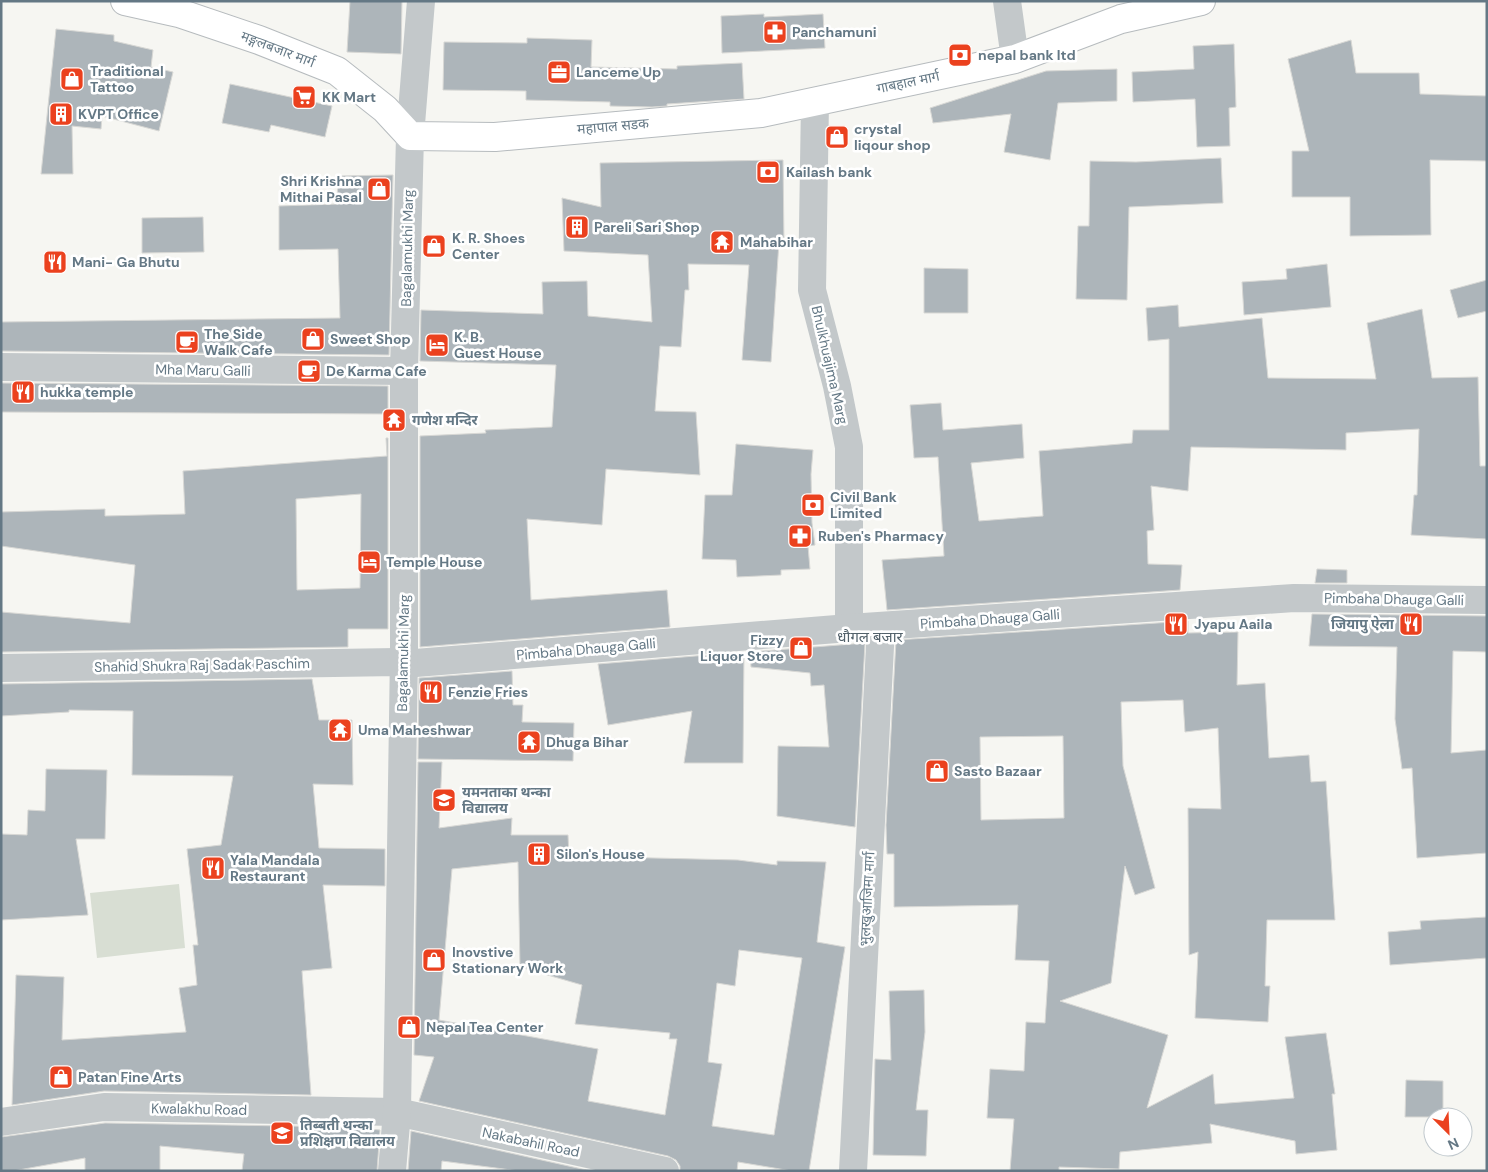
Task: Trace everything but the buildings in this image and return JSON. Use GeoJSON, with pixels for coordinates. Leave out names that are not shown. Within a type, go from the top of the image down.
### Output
{"type":"FeatureCollection","features":[{"type":"Feature","properties":{"kind":"main road","name":"मङ्गलबजार मार्ग"},"geometry":{"type":"LineString","coordinates":[[125,1],[179,13],[258,40],[337,71],[385,109],[410,136]]}},
{"type":"Feature","properties":{"kind":"main road","name":"गाबहाल मार्ग"},"geometry":{"type":"LineString","coordinates":[[815,102],[1015,59],[1121,19],[1201,1]]}},
{"type":"Feature","properties":{"kind":"main road","name":"महापाल सडक"},"geometry":{"type":"LineString","coordinates":[[410,136],[495,137],[761,113],[815,102]]}},
{"type":"Feature","properties":{"kind":"street","name":"Bagalamukhi Marg"},"geometry":{"type":"LineString","coordinates":[[392,1171],[397,1112],[404,664],[404,371],[410,136],[421,1]]}},
{"type":"Feature","properties":{"kind":"street"},"geometry":{"type":"LineString","coordinates":[[1008,1],[1015,59]]}},
{"type":"Feature","properties":{"kind":"street","name":"Bhulkhuajima Marg"},"geometry":{"type":"LineString","coordinates":[[815,102],[812,290],[849,447],[849,628]]}},
{"type":"Feature","properties":{"kind":"street","name":"Mha Maru Galli"},"geometry":{"type":"LineString","coordinates":[[1,367],[404,371]]}},
{"type":"Feature","properties":{"kind":"street","name":"Pimbaha Dhauga Galli"},"geometry":{"type":"LineString","coordinates":[[404,664],[849,628],[1294,598],[1487,600]]}},
{"type":"Feature","properties":{"kind":"street","name":"भुलखुआजिमा मार्ग"},"geometry":{"type":"LineString","coordinates":[[853,1171],[881,627]]}},
{"type":"Feature","properties":{"kind":"street","name":"Shahid Shukra Raj Sadak Paschim"},"geometry":{"type":"LineString","coordinates":[[1,668],[396,662],[404,664]]}},
{"type":"Feature","properties":{"kind":"street","name":"Kwalakhu Road"},"geometry":{"type":"LineString","coordinates":[[1,1122],[104,1107],[397,1112]]}},
{"type":"Feature","properties":{"kind":"street","name":"Nakabahil Road"},"geometry":{"type":"LineString","coordinates":[[397,1112],[665,1171]]}},
{"type":"Feature","properties":{"kind":"shaded area"},"geometry":{"type":"Polygon","coordinates":[[[179,884],[185,948],[97,958],[90,893],[179,884]]]}},
{"type":"Feature","properties":{"kind":"place","name":"Panchamuni"},"geometry":{"type":"Point","coordinates":[775,32]}},
{"type":"Feature","properties":{"kind":"place","name":"nepal bank ltd"},"geometry":{"type":"Point","coordinates":[960,55]}},
{"type":"Feature","properties":{"kind":"place","name":"Lanceme Up"},"geometry":{"type":"Point","coordinates":[559,72]}},
{"type":"Feature","properties":{"kind":"place","name":"Traditional Tattoo"},"geometry":{"type":"Point","coordinates":[72,79]}},
{"type":"Feature","properties":{"kind":"place","name":"KK Mart"},"geometry":{"type":"Point","coordinates":[304,97]}},
{"type":"Feature","properties":{"kind":"place","name":"KVPT Office"},"geometry":{"type":"Point","coordinates":[61,114]}},
{"type":"Feature","properties":{"kind":"place","name":"crystal liqour shop"},"geometry":{"type":"Point","coordinates":[837,137]}},
{"type":"Feature","properties":{"kind":"place","name":"Kailash bank"},"geometry":{"type":"Point","coordinates":[768,172]}},
{"type":"Feature","properties":{"kind":"place","name":"Shri Krishna Mithai Pasal"},"geometry":{"type":"Point","coordinates":[379,189]}},
{"type":"Feature","properties":{"kind":"place","name":"Pareli Sari Shop"},"geometry":{"type":"Point","coordinates":[577,227]}},
{"type":"Feature","properties":{"kind":"place","name":"Mahabihar"},"geometry":{"type":"Point","coordinates":[722,242]}},
{"type":"Feature","properties":{"kind":"place","name":"K. R. Shoes Center"},"geometry":{"type":"Point","coordinates":[434,246]}},
{"type":"Feature","properties":{"kind":"place","name":"Mani- Ga Bhutu"},"geometry":{"type":"Point","coordinates":[55,262]}},
{"type":"Feature","properties":{"kind":"place","name":"Sweet Shop"},"geometry":{"type":"Point","coordinates":[313,339]}},
{"type":"Feature","properties":{"kind":"place","name":"The Side Walk Cafe"},"geometry":{"type":"Point","coordinates":[187,342]}},
{"type":"Feature","properties":{"kind":"place","name":"K. B. Guest House"},"geometry":{"type":"Point","coordinates":[437,345]}},
{"type":"Feature","properties":{"kind":"place","name":"De Karma Cafe"},"geometry":{"type":"Point","coordinates":[309,371]}},
{"type":"Feature","properties":{"kind":"place","name":"hukka temple"},"geometry":{"type":"Point","coordinates":[23,392]}},
{"type":"Feature","properties":{"kind":"place","name":"गणेश मन्दिर"},"geometry":{"type":"Point","coordinates":[394,420]}},
{"type":"Feature","properties":{"kind":"place","name":"Civil Bank Limited"},"geometry":{"type":"Point","coordinates":[813,505]}},
{"type":"Feature","properties":{"kind":"place","name":"Ruben's Pharmacy"},"geometry":{"type":"Point","coordinates":[800,536]}},
{"type":"Feature","properties":{"kind":"place","name":"Temple House"},"geometry":{"type":"Point","coordinates":[369,562]}},
{"type":"Feature","properties":{"kind":"place","name":"Jyapu Aaila"},"geometry":{"type":"Point","coordinates":[1176,624]}},
{"type":"Feature","properties":{"kind":"place","name":"जियापु ऐला"},"geometry":{"type":"Point","coordinates":[1411,624]}},
{"type":"Feature","properties":{"kind":"place","name":"Fizzy Liquor Store"},"geometry":{"type":"Point","coordinates":[801,648]}},
{"type":"Feature","properties":{"kind":"place","name":"Fenzie Fries"},"geometry":{"type":"Point","coordinates":[431,692]}},
{"type":"Feature","properties":{"kind":"place","name":"Uma Maheshwar"},"geometry":{"type":"Point","coordinates":[340,730]}},
{"type":"Feature","properties":{"kind":"place","name":"Dhuga Bihar"},"geometry":{"type":"Point","coordinates":[529,742]}},
{"type":"Feature","properties":{"kind":"place","name":"Sasto Bazaar"},"geometry":{"type":"Point","coordinates":[937,771]}},
{"type":"Feature","properties":{"kind":"place","name":"यमनताका थन्का विद्यालय"},"geometry":{"type":"Point","coordinates":[444,800]}},
{"type":"Feature","properties":{"kind":"place","name":"Silon's House"},"geometry":{"type":"Point","coordinates":[539,854]}},
{"type":"Feature","properties":{"kind":"place","name":"Yala Mandala Restaurant"},"geometry":{"type":"Point","coordinates":[213,868]}},
{"type":"Feature","properties":{"kind":"place","name":"Inovstive Stationary Work"},"geometry":{"type":"Point","coordinates":[434,960]}},
{"type":"Feature","properties":{"kind":"place","name":"Nepal Tea Center"},"geometry":{"type":"Point","coordinates":[409,1027]}},
{"type":"Feature","properties":{"kind":"place","name":"Patan Fine Arts"},"geometry":{"type":"Point","coordinates":[61,1077]}},
{"type":"Feature","properties":{"kind":"place","name":"तिब्बती थन्का प्रशिक्षण विद्यालय"},"geometry":{"type":"Point","coordinates":[282,1133]}},
{"type":"Feature","properties":{"kind":"district","name":"धौगल बजार"},"geometry":{"type":"Point","coordinates":[870,637]}}]}
